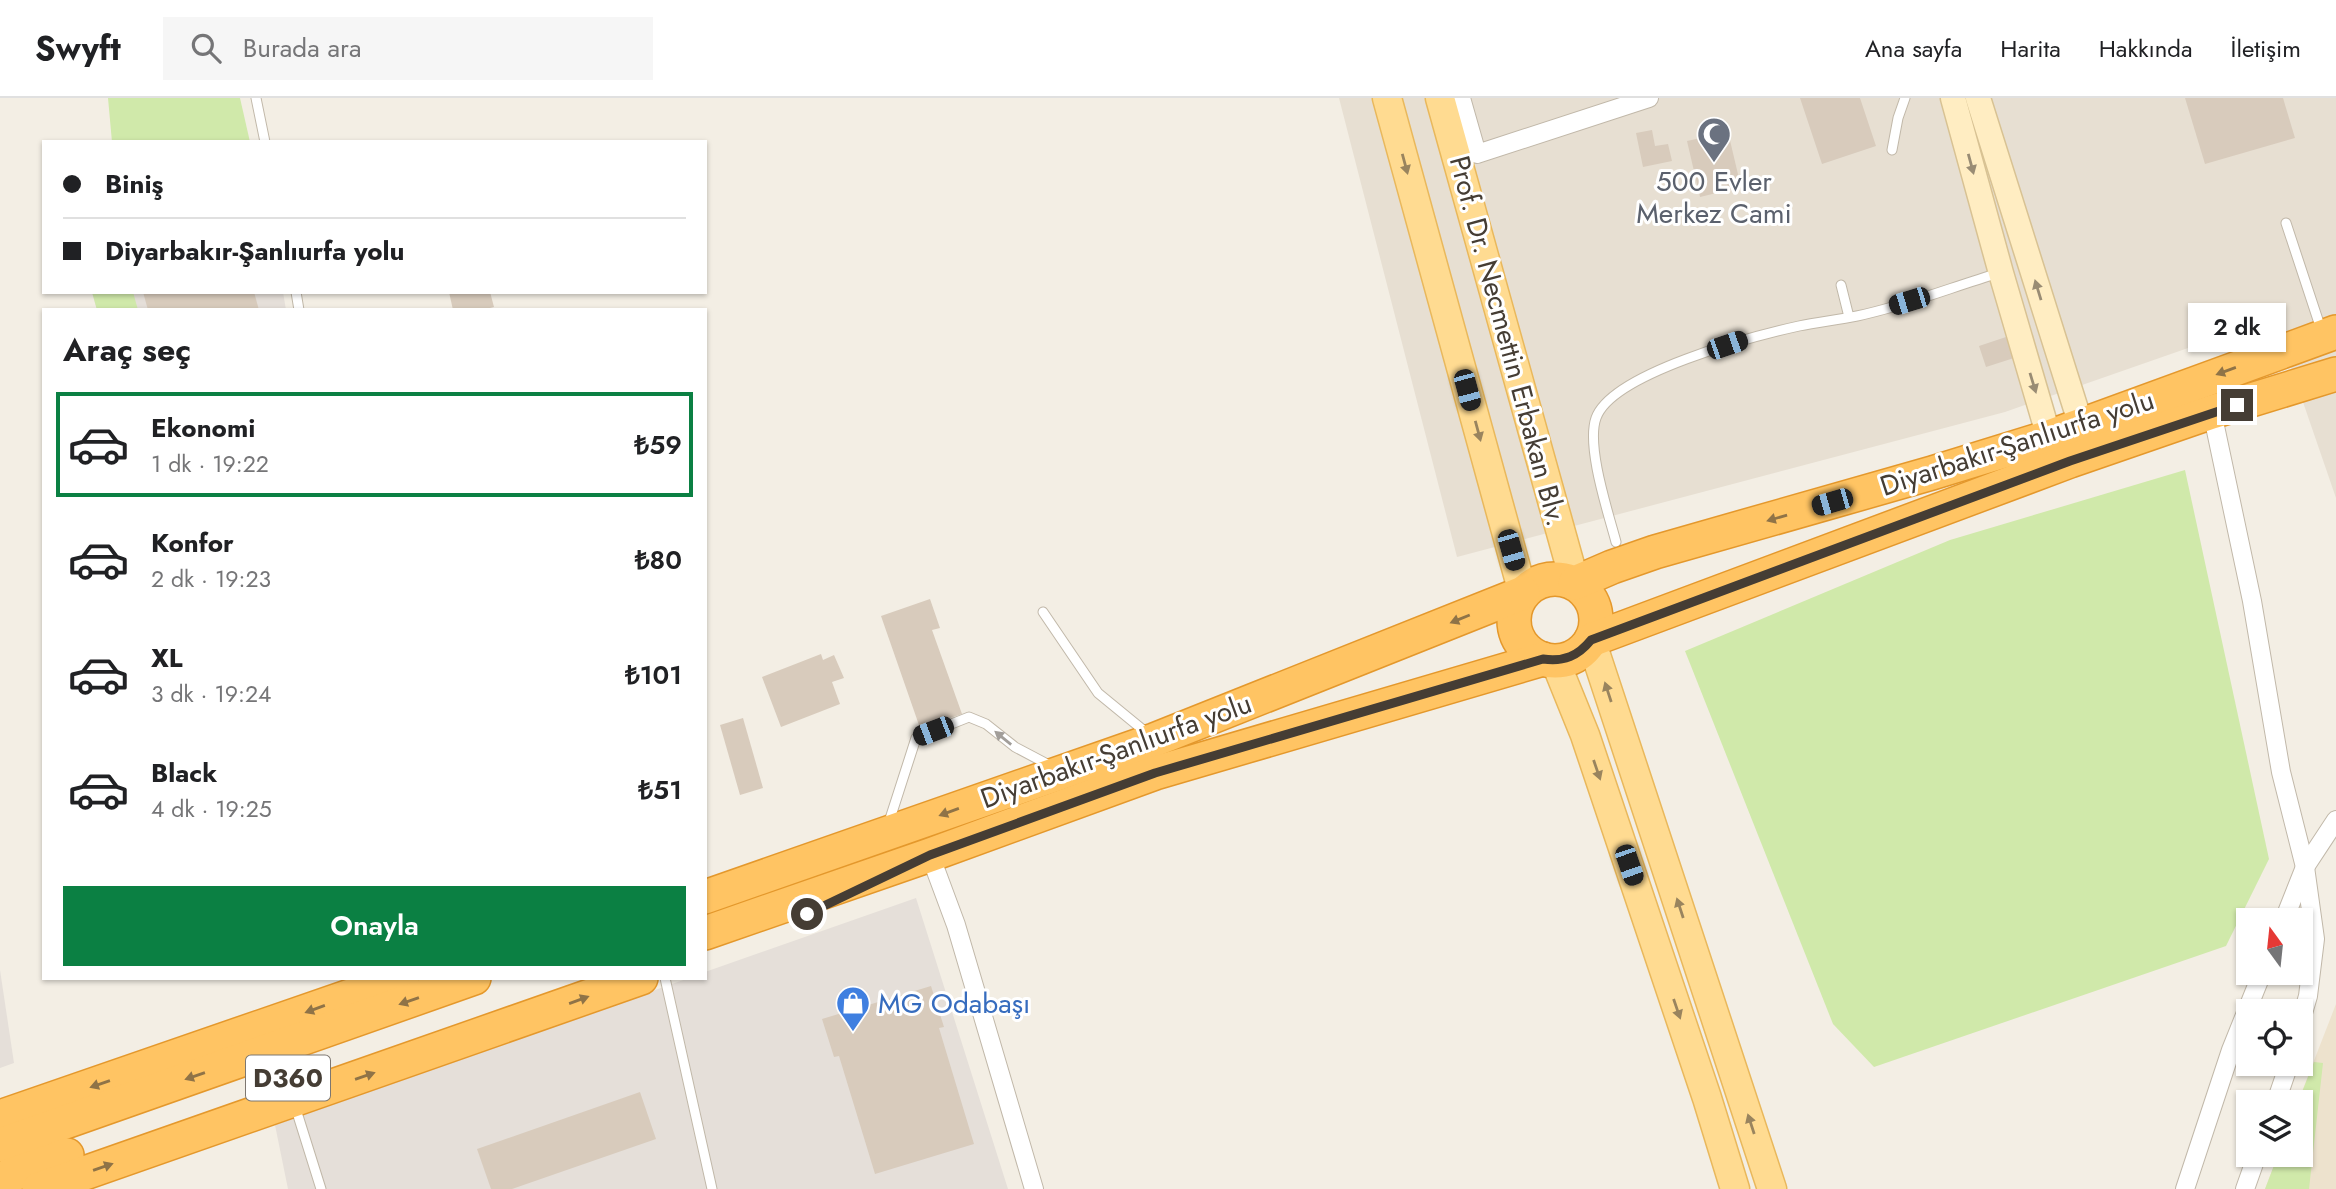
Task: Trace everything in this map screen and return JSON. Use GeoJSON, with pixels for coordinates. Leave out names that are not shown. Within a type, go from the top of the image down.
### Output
{"type":"FeatureCollection","features":[{"type":"Feature","properties":{"kind":"highway","name":"Diyarbakır-Şanlıurfa yolu"},"geometry":{"type":"LineString","coordinates":[[1575,583],[1655,552],[2049,437],[2290,348],[2331,325]]}},
{"type":"Feature","properties":{"kind":"highway","name":"Diyarbakır-Şanlıurfa yolu"},"geometry":{"type":"LineString","coordinates":[[1591,640],[1977,495],[2212,412],[2327,381]]}},
{"type":"Feature","properties":{"kind":"highway"},"geometry":{"type":"LineString","coordinates":[[1547,579],[1575,583],[1585,591],[1596,615],[1591,640],[1576,655],[1549,660],[1532,654],[1517,637],[1514,626],[1514,614],[1523,593],[1534,584],[1547,579]]}},
{"type":"Feature","properties":{"kind":"highway","name":"Diyarbakır-Şanlıurfa yolu"},"geometry":{"type":"LineString","coordinates":[[707,896],[1154,740],[1523,593]]}},
{"type":"Feature","properties":{"kind":"highway","name":"Diyarbakır-Şanlıurfa yolu"},"geometry":{"type":"LineString","coordinates":[[707,932],[1155,773],[1549,660]]}},
{"type":"Feature","properties":{"kind":"highway"},"geometry":{"type":"LineString","coordinates":[[707,875],[797,846],[875,838]]}},
{"type":"Feature","properties":{"kind":"highway"},"geometry":{"type":"LineString","coordinates":[[707,953],[807,914],[930,855]]}},
{"type":"Feature","properties":{"kind":"highway"},"geometry":{"type":"LineString","coordinates":[[0,1118],[396,980]]}},
{"type":"Feature","properties":{"kind":"highway","name":"D360"},"geometry":{"type":"LineString","coordinates":[[0,1144],[468,980]]}},
{"type":"Feature","properties":{"kind":"highway","name":"D360"},"geometry":{"type":"LineString","coordinates":[[0,1179],[569,980]]}},
{"type":"Feature","properties":{"kind":"highway"},"geometry":{"type":"LineString","coordinates":[[39,1189],[635,980]]}},
{"type":"Feature","properties":{"kind":"main road","name":"Prof. Dr. Necmettin Erbakan Blv."},"geometry":{"type":"LineString","coordinates":[[1387,98],[1523,593]]}},
{"type":"Feature","properties":{"kind":"main road","name":"Prof. Dr. Necmettin Erbakan Blv."},"geometry":{"type":"LineString","coordinates":[[1440,98],[1575,583]]}},
{"type":"Feature","properties":{"kind":"main road"},"geometry":{"type":"LineString","coordinates":[[1591,640],[1772,1189]]}},
{"type":"Feature","properties":{"kind":"main road"},"geometry":{"type":"LineString","coordinates":[[1549,660],[1585,735],[1735,1189]]}},
{"type":"Feature","properties":{"kind":"street"},"geometry":{"type":"LineString","coordinates":[[1461,98],[1477,154],[1649,98]]}},
{"type":"Feature","properties":{"kind":"street"},"geometry":{"type":"LineString","coordinates":[[1953,98],[2049,437]]}},
{"type":"Feature","properties":{"kind":"street"},"geometry":{"type":"LineString","coordinates":[[1978,98],[2081,425]]}},
{"type":"Feature","properties":{"kind":"street"},"geometry":{"type":"LineString","coordinates":[[2212,412],[2252,601],[2281,772],[2305,867],[2315,939],[2307,999]]}},
{"type":"Feature","properties":{"kind":"street"},"geometry":{"type":"LineString","coordinates":[[2289,908],[2305,867],[2336,820]]}},
{"type":"Feature","properties":{"kind":"street"},"geometry":{"type":"LineString","coordinates":[[930,855],[956,925],[1034,1189]]}},
{"type":"Feature","properties":{"kind":"street"},"geometry":{"type":"LineString","coordinates":[[2185,1189],[2231,1050],[2257,985]]}},
{"type":"Feature","properties":{"kind":"street"},"geometry":{"type":"LineString","coordinates":[[2245,1189],[2253,1167]]}},
{"type":"Feature","properties":{"kind":"lane"},"geometry":{"type":"LineString","coordinates":[[256,98],[265,140]]}},
{"type":"Feature","properties":{"kind":"lane"},"geometry":{"type":"LineString","coordinates":[[1892,150],[1905,98]]}},
{"type":"Feature","properties":{"kind":"lane"},"geometry":{"type":"LineString","coordinates":[[2287,223],[2331,325]]}},
{"type":"Feature","properties":{"kind":"lane"},"geometry":{"type":"LineString","coordinates":[[1616,542],[1599,476],[1592,432],[1602,405],[1639,380],[1689,358],[1746,338],[1849,317],[2001,273]]}},
{"type":"Feature","properties":{"kind":"lane"},"geometry":{"type":"LineString","coordinates":[[1841,285],[1849,317]]}},
{"type":"Feature","properties":{"kind":"lane"},"geometry":{"type":"LineString","coordinates":[[1043,612],[1098,693],[1154,740]]}},
{"type":"Feature","properties":{"kind":"lane"},"geometry":{"type":"LineString","coordinates":[[875,838],[916,738],[969,718],[986,724],[1015,747],[1062,772]]}},
{"type":"Feature","properties":{"kind":"lane"},"geometry":{"type":"LineString","coordinates":[[665,980],[712,1189]]}},
{"type":"Feature","properties":{"kind":"lane"},"geometry":{"type":"LineString","coordinates":[[293,1101],[321,1189]]}},
{"type":"Feature","properties":{"kind":"shaded area"},"geometry":{"type":"Polygon","coordinates":[[[1339,98],[2336,98],[2336,498],[2274,318],[2005,412],[1457,557],[1339,98]]]}},
{"type":"Feature","properties":{"kind":"shaded area"},"geometry":{"type":"Polygon","coordinates":[[[93,294],[283,294],[286,308],[96,308],[93,294]]]}},
{"type":"Feature","properties":{"kind":"shaded area"},"geometry":{"type":"Polygon","coordinates":[[[916,898],[1008,1189],[288,1189],[275,1125],[683,980],[707,980],[707,971],[916,898]]]}},
{"type":"Feature","properties":{"kind":"shaded area"},"geometry":{"type":"Polygon","coordinates":[[[0,970],[14,1063],[0,1068],[0,970]]]}},
{"type":"Feature","properties":{"kind":"shaded area"},"geometry":{"type":"Polygon","coordinates":[[[2336,1004],[2336,1189],[2265,1189],[2273,1167],[2313,1167],[2313,1090],[2303,1090],[2308,1076],[2313,1076],[2313,1063],[2336,1004]]]}},
{"type":"Feature","properties":{"kind":"green space"},"geometry":{"type":"Polygon","coordinates":[[[108,98],[240,98],[250,140],[112,140],[108,98]]]}},
{"type":"Feature","properties":{"kind":"green space"},"geometry":{"type":"Polygon","coordinates":[[[93,294],[134,294],[137,308],[96,308],[93,294]]]}},
{"type":"Feature","properties":{"kind":"green space"},"geometry":{"type":"Polygon","coordinates":[[[2185,470],[2269,859],[2245,908],[2236,908],[2236,926],[2226,946],[1874,1067],[1833,1024],[1685,651],[1950,540],[2185,470]]]}},
{"type":"Feature","properties":{"kind":"green space"},"geometry":{"type":"Polygon","coordinates":[[[2314,1062],[2323,1063],[2313,1153],[2313,1090],[2303,1090],[2308,1076],[2313,1076],[2314,1062]]]}},
{"type":"Feature","properties":{"kind":"green space"},"geometry":{"type":"Polygon","coordinates":[[[2273,1167],[2311,1167],[2309,1189],[2265,1189],[2273,1167]]]}},
{"type":"Feature","properties":{"kind":"building"},"geometry":{"type":"Polygon","coordinates":[[[1800,98],[1860,98],[1876,146],[1822,164],[1800,98]]]}},
{"type":"Feature","properties":{"kind":"building"},"geometry":{"type":"Polygon","coordinates":[[[2185,98],[2283,98],[2295,138],[2205,164],[2185,98]]]}},
{"type":"Feature","properties":{"kind":"building"},"geometry":{"type":"Polygon","coordinates":[[[1652,130],[1655,146],[1668,144],[1672,161],[1643,167],[1636,133],[1652,130]]]}},
{"type":"Feature","properties":{"kind":"building","name":"500 Evler Merkez Cami"},"geometry":{"type":"Polygon","coordinates":[[[1728,132],[1741,187],[1700,197],[1687,141],[1728,132]]]}},
{"type":"Feature","properties":{"kind":"building"},"geometry":{"type":"Polygon","coordinates":[[[144,294],[255,294],[258,308],[147,308],[144,294]]]}},
{"type":"Feature","properties":{"kind":"building"},"geometry":{"type":"Polygon","coordinates":[[[449,294],[491,294],[494,307],[490,308],[453,308],[449,294]]]}},
{"type":"Feature","properties":{"kind":"building"},"geometry":{"type":"Polygon","coordinates":[[[2006,337],[2014,358],[1986,367],[1979,346],[2006,337]]]}},
{"type":"Feature","properties":{"kind":"building"},"geometry":{"type":"Polygon","coordinates":[[[930,599],[940,628],[932,630],[962,714],[920,728],[881,616],[930,599]]]}},
{"type":"Feature","properties":{"kind":"building"},"geometry":{"type":"Polygon","coordinates":[[[821,654],[823,660],[834,655],[844,678],[832,682],[840,704],[781,727],[762,677],[821,654]]]}},
{"type":"Feature","properties":{"kind":"building"},"geometry":{"type":"Polygon","coordinates":[[[743,718],[763,788],[740,795],[720,725],[743,718]]]}},
{"type":"Feature","properties":{"kind":"building"},"geometry":{"type":"Polygon","coordinates":[[[931,986],[944,1027],[939,1028],[974,1144],[875,1174],[839,1056],[834,1057],[822,1019],[931,986]]]}},
{"type":"Feature","properties":{"kind":"building"},"geometry":{"type":"Polygon","coordinates":[[[640,1092],[656,1139],[512,1189],[491,1189],[477,1149],[640,1092]]]}},
{"type":"Feature","properties":{"kind":"place","name":"500 Evler Merkez Cami"},"geometry":{"type":"Point","coordinates":[1714,164]}},
{"type":"Feature","properties":{"kind":"place","name":"MG Odabaşı"},"geometry":{"type":"Point","coordinates":[853,1033]}},
{"type":"Feature","properties":{"kind":"route"},"geometry":{"type":"LineString","coordinates":[[807,914],[930,855],[1155,773],[1543,659],[1566,659],[1576,655],[1591,640],[2070,461],[2237,405]]}}]}
